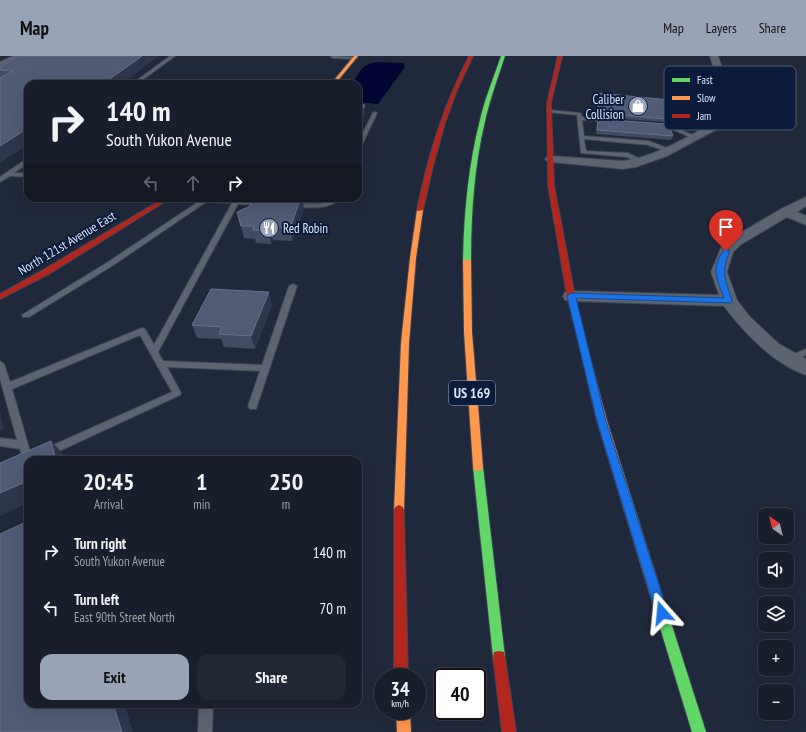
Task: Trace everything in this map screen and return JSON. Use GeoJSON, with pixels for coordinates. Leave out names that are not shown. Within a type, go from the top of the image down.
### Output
{"type":"FeatureCollection","features":[{"type":"Feature","properties":{"kind":"main road"},"geometry":{"type":"LineString","coordinates":[[401,668],[398,611],[399,455],[405,337],[412,266],[420,212],[436,141],[459,78],[471,56]]}},
{"type":"Feature","properties":{"kind":"main road","name":"US 169"},"geometry":{"type":"LineString","coordinates":[[503,56],[489,91],[480,122],[473,165],[467,218],[467,287],[470,380],[479,483],[498,650],[510,732]]}},
{"type":"Feature","properties":{"kind":"main road"},"geometry":{"type":"LineString","coordinates":[[560,56],[549,103],[551,159],[550,185],[571,296],[602,421],[699,732]]}},
{"type":"Feature","properties":{"kind":"main road"},"geometry":{"type":"LineString","coordinates":[[336,80],[355,57]]}},
{"type":"Feature","properties":{"kind":"main road","name":"North 121st Avenue East"},"geometry":{"type":"LineString","coordinates":[[0,298],[161,202]]}},
{"type":"Feature","properties":{"kind":"main road"},"geometry":{"type":"LineString","coordinates":[[403,720],[404,732]]}},
{"type":"Feature","properties":{"kind":"street"},"geometry":{"type":"LineString","coordinates":[[714,56],[717,66]]}},
{"type":"Feature","properties":{"kind":"street"},"geometry":{"type":"LineString","coordinates":[[551,159],[623,165],[634,164],[643,162],[669,150],[707,130]]}},
{"type":"Feature","properties":{"kind":"street"},"geometry":{"type":"LineString","coordinates":[[806,201],[735,242],[726,251],[720,272],[729,301],[744,321],[773,348],[806,368]]}},
{"type":"Feature","properties":{"kind":"street"},"geometry":{"type":"LineString","coordinates":[[786,212],[806,221]]}},
{"type":"Feature","properties":{"kind":"street"},"geometry":{"type":"LineString","coordinates":[[571,296],[729,301]]}},
{"type":"Feature","properties":{"kind":"lane"},"geometry":{"type":"LineString","coordinates":[[0,64],[16,56]]}},
{"type":"Feature","properties":{"kind":"lane"},"geometry":{"type":"LineString","coordinates":[[140,80],[173,56]]}},
{"type":"Feature","properties":{"kind":"lane"},"geometry":{"type":"LineString","coordinates":[[333,56],[355,57]]}},
{"type":"Feature","properties":{"kind":"lane"},"geometry":{"type":"LineString","coordinates":[[550,110],[579,114],[583,152],[628,155],[643,162]]}},
{"type":"Feature","properties":{"kind":"lane"},"geometry":{"type":"LineString","coordinates":[[362,139],[375,113]]}},
{"type":"Feature","properties":{"kind":"lane"},"geometry":{"type":"LineString","coordinates":[[580,118],[611,120]]}},
{"type":"Feature","properties":{"kind":"lane"},"geometry":{"type":"LineString","coordinates":[[650,124],[664,125]]}},
{"type":"Feature","properties":{"kind":"lane"},"geometry":{"type":"LineString","coordinates":[[678,130],[694,137]]}},
{"type":"Feature","properties":{"kind":"lane"},"geometry":{"type":"LineString","coordinates":[[582,137],[649,143],[669,150]]}},
{"type":"Feature","properties":{"kind":"lane"},"geometry":{"type":"LineString","coordinates":[[0,180],[24,163]]}},
{"type":"Feature","properties":{"kind":"lane"},"geometry":{"type":"LineString","coordinates":[[9,174],[24,175]]}},
{"type":"Feature","properties":{"kind":"lane"},"geometry":{"type":"LineString","coordinates":[[26,315],[110,264],[202,202]]}},
{"type":"Feature","properties":{"kind":"lane"},"geometry":{"type":"LineString","coordinates":[[154,352],[236,202],[275,204]]}},
{"type":"Feature","properties":{"kind":"lane"},"geometry":{"type":"LineString","coordinates":[[282,204],[320,206],[330,202]]}},
{"type":"Feature","properties":{"kind":"lane"},"geometry":{"type":"LineString","coordinates":[[253,406],[294,286]]}},
{"type":"Feature","properties":{"kind":"lane"},"geometry":{"type":"LineString","coordinates":[[7,387],[142,331],[177,394],[38,456]]}},
{"type":"Feature","properties":{"kind":"lane"},"geometry":{"type":"LineString","coordinates":[[790,359],[806,352]]}},
{"type":"Feature","properties":{"kind":"lane"},"geometry":{"type":"LineString","coordinates":[[0,364],[2,376],[7,387],[22,445],[27,456]]}},
{"type":"Feature","properties":{"kind":"lane"},"geometry":{"type":"LineString","coordinates":[[161,364],[266,368]]}},
{"type":"Feature","properties":{"kind":"lane"},"geometry":{"type":"LineString","coordinates":[[0,442],[22,445]]}},
{"type":"Feature","properties":{"kind":"lane"},"geometry":{"type":"LineString","coordinates":[[205,732],[206,708]]}},
{"type":"Feature","properties":{"kind":"shaded area"},"geometry":{"type":"Polygon","coordinates":[[[372,63],[403,63],[405,67],[378,104],[362,102],[362,80],[355,80],[364,67],[372,63]]]}},
{"type":"Feature","properties":{"kind":"building"},"geometry":{"type":"Polygon","coordinates":[[[19,56],[142,56],[109,80],[24,80],[24,131],[0,146],[0,78],[13,71],[0,70],[0,66],[19,56]]]}},
{"type":"Feature","properties":{"kind":"building","name":"Caliber Collision"},"geometry":{"type":"Polygon","coordinates":[[[598,93],[664,99],[664,119],[598,113],[598,93]]]}},
{"type":"Feature","properties":{"kind":"building"},"geometry":{"type":"Polygon","coordinates":[[[598,119],[664,124],[664,130],[671,130],[673,136],[597,130],[598,119]]]}},
{"type":"Feature","properties":{"kind":"building"},"geometry":{"type":"Polygon","coordinates":[[[252,202],[300,202],[290,228],[270,227],[268,231],[253,230],[254,226],[241,226],[237,212],[250,206],[252,202]]]}},
{"type":"Feature","properties":{"kind":"building"},"geometry":{"type":"Polygon","coordinates":[[[211,289],[269,292],[251,336],[219,334],[222,327],[192,325],[211,289]]]}},
{"type":"Feature","properties":{"kind":"building"},"geometry":{"type":"Polygon","coordinates":[[[51,441],[55,456],[24,456],[24,483],[0,493],[0,463],[51,441]]]}},
{"type":"Feature","properties":{"kind":"building"},"geometry":{"type":"Polygon","coordinates":[[[24,523],[24,708],[114,708],[122,732],[0,732],[0,534],[24,523]]]}},
{"type":"Feature","properties":{"kind":"traffic: fast"},"geometry":{"type":"LineString","coordinates":[[467,261],[469,200],[474,160],[491,89],[503,56]]}},
{"type":"Feature","properties":{"kind":"traffic: fast"},"geometry":{"type":"LineString","coordinates":[[478,467],[499,657]]}},
{"type":"Feature","properties":{"kind":"traffic: fast"},"geometry":{"type":"LineString","coordinates":[[653,585],[699,732]]}},
{"type":"Feature","properties":{"kind":"traffic: slow"},"geometry":{"type":"LineString","coordinates":[[336,80],[356,56]]}},
{"type":"Feature","properties":{"kind":"traffic: slow"},"geometry":{"type":"LineString","coordinates":[[399,510],[405,343],[413,258],[420,210]]}},
{"type":"Feature","properties":{"kind":"traffic: slow"},"geometry":{"type":"LineString","coordinates":[[467,261],[468,332],[478,467]]}},
{"type":"Feature","properties":{"kind":"traffic: slow"},"geometry":{"type":"LineString","coordinates":[[586,357],[602,421],[653,585]]}},
{"type":"Feature","properties":{"kind":"traffic: slow"},"geometry":{"type":"LineString","coordinates":[[403,720],[404,732]]}},
{"type":"Feature","properties":{"kind":"traffic: jam"},"geometry":{"type":"LineString","coordinates":[[420,210],[442,123],[471,56]]}},
{"type":"Feature","properties":{"kind":"traffic: jam"},"geometry":{"type":"LineString","coordinates":[[560,56],[549,103],[551,185],[571,296],[586,357]]}},
{"type":"Feature","properties":{"kind":"traffic: jam"},"geometry":{"type":"LineString","coordinates":[[0,297],[46,272],[161,202]]}},
{"type":"Feature","properties":{"kind":"traffic: jam"},"geometry":{"type":"LineString","coordinates":[[399,510],[401,668]]}},
{"type":"Feature","properties":{"kind":"traffic: jam"},"geometry":{"type":"LineString","coordinates":[[499,657],[509,732]]}},
{"type":"Feature","properties":{"kind":"place","name":"Caliber Collision"},"geometry":{"type":"Point","coordinates":[638,106]}},
{"type":"Feature","properties":{"kind":"place","name":"Red Robin"},"geometry":{"type":"Point","coordinates":[269,228]}},
{"type":"Feature","properties":{"kind":"route"},"geometry":{"type":"LineString","coordinates":[[662,613],[602,421],[571,296],[729,301],[720,272],[726,251]]}}]}
